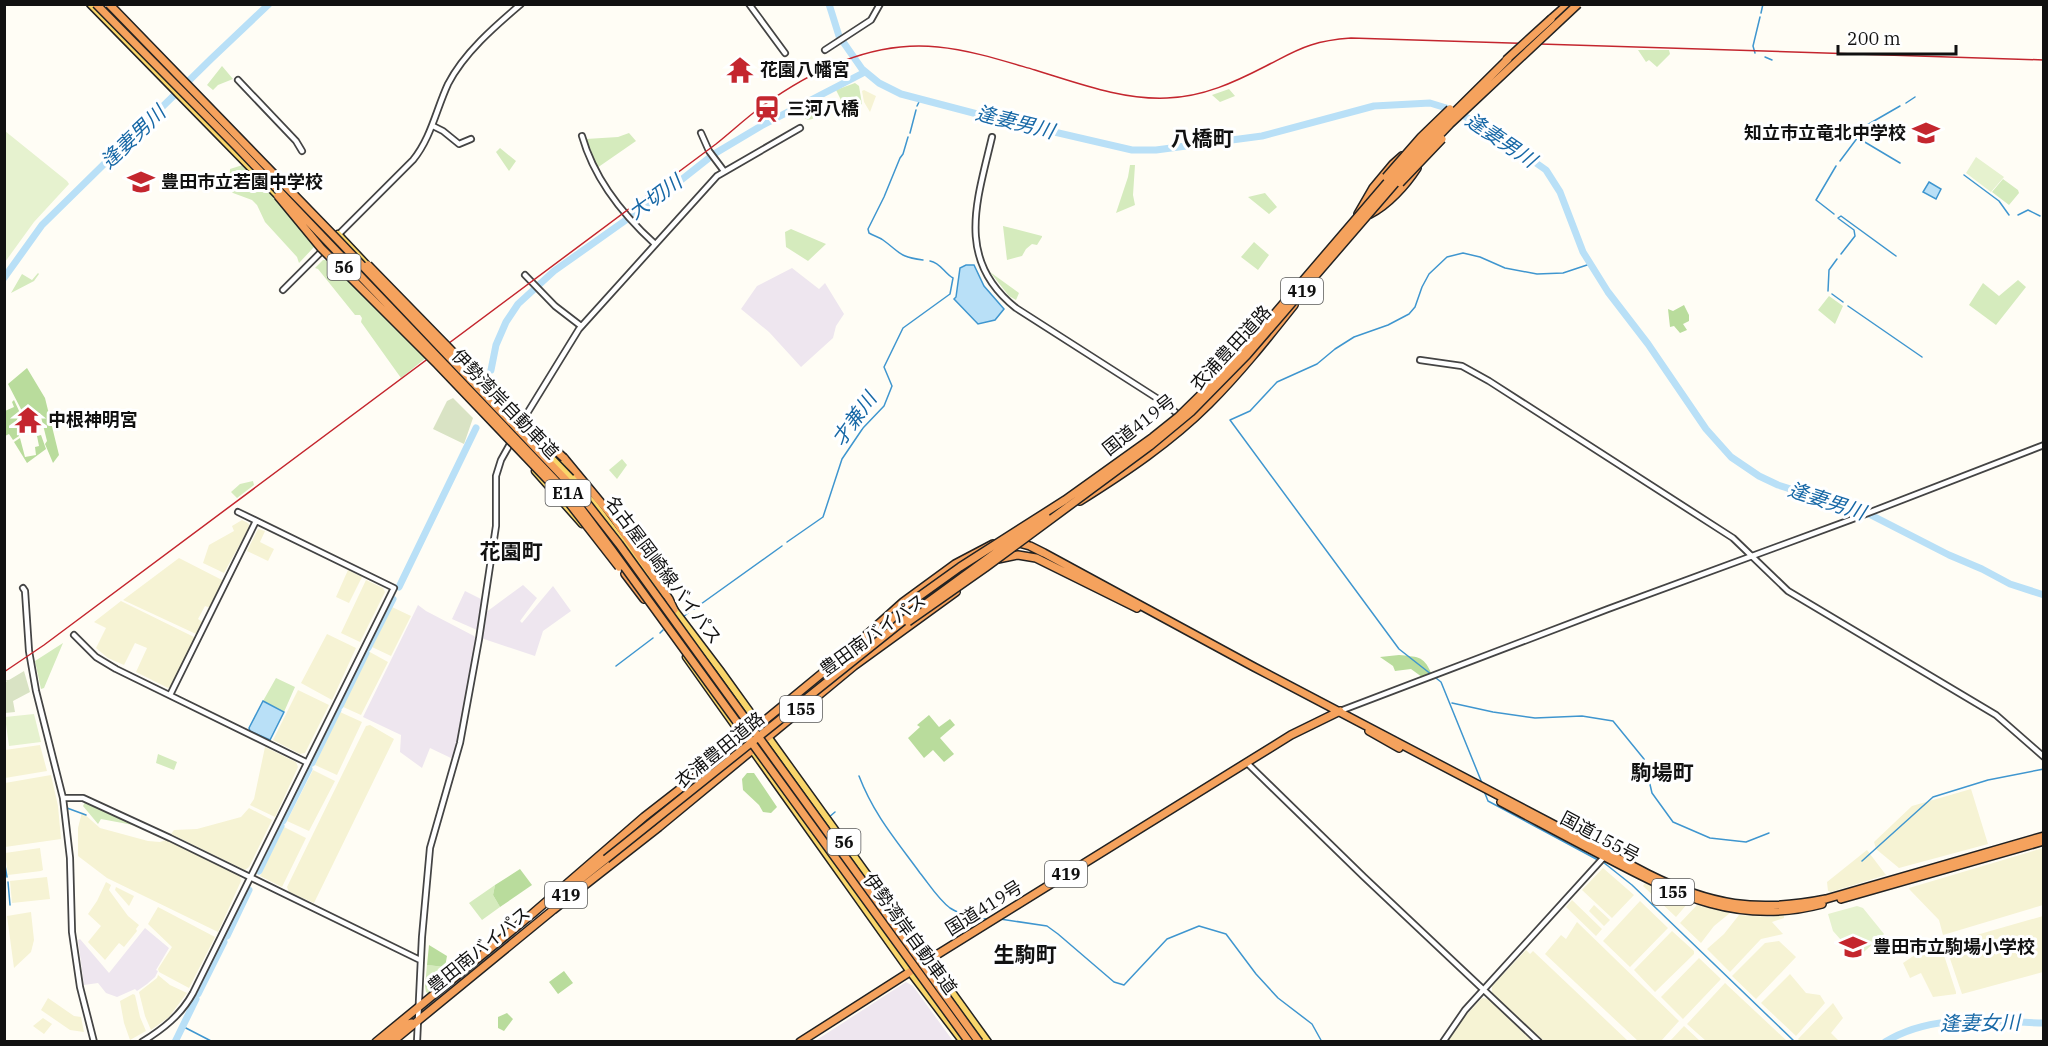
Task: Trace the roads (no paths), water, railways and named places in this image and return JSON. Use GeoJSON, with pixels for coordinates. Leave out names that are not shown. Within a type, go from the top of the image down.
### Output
{"type":"FeatureCollection","features":[{"type":"Feature","properties":{"kind":"highway","name":"伊勢湾岸自動車道"},"geometry":{"type":"LineString","coordinates":[[96,4],[238,148],[576,502],[969,1041]]}},
{"type":"Feature","properties":{"kind":"highway","name":"伊勢湾岸自動車道"},"geometry":{"type":"LineString","coordinates":[[111,4],[338,236],[561,473],[590,507],[979,1041]]}},
{"type":"Feature","properties":{"kind":"highway","name":"衣浦豊田道路"},"geometry":{"type":"LineString","coordinates":[[1551,20],[1563,4]]}},
{"type":"Feature","properties":{"kind":"highway","name":"衣浦豊田道路"},"geometry":{"type":"LineString","coordinates":[[854,666],[908,622],[1171,430],[1228,376],[1410,166],[1568,4]]}},
{"type":"Feature","properties":{"kind":"highway","name":"衣浦豊田道路"},"geometry":{"type":"LineString","coordinates":[[1361,209],[1378,186],[1428,130],[1576,4]]}},
{"type":"Feature","properties":{"kind":"highway","name":"419"},"geometry":{"type":"LineString","coordinates":[[1546,29],[1576,4]]}},
{"type":"Feature","properties":{"kind":"highway","name":"衣浦豊田道路"},"geometry":{"type":"LineString","coordinates":[[1369,214],[1497,82],[1509,63]]}},
{"type":"Feature","properties":{"kind":"highway","name":"衣浦豊田道路"},"geometry":{"type":"LineString","coordinates":[[527,931],[543,914],[607,860],[920,608],[1165,428],[1229,367],[1408,158],[1509,63]]}},
{"type":"Feature","properties":{"kind":"highway","name":"国道419号"},"geometry":{"type":"LineString","coordinates":[[1011,542],[1019,540],[1024,535],[1038,514],[1181,417],[1339,238],[1361,209],[1368,194],[1393,164],[1440,129],[1509,63]]}},
{"type":"Feature","properties":{"kind":"highway","name":"国道419号"},"geometry":{"type":"LineString","coordinates":[[1015,555],[1020,552],[1032,535],[1063,511],[1123,474],[1177,433],[1212,401],[1263,344],[1342,243],[1369,214],[1381,207],[1408,181],[1440,129]]}},
{"type":"Feature","properties":{"kind":"highway"},"geometry":{"type":"LineString","coordinates":[[238,148],[321,248],[437,364],[566,499],[627,575],[661,623]]}},
{"type":"Feature","properties":{"kind":"highway"},"geometry":{"type":"LineString","coordinates":[[338,236],[400,296],[486,386],[564,458],[612,516],[644,566],[669,599],[674,610]]}},
{"type":"Feature","properties":{"kind":"highway","name":"419"},"geometry":{"type":"LineString","coordinates":[[1152,452],[1181,417],[1212,401]]}},
{"type":"Feature","properties":{"kind":"highway","name":"衣浦豊田道路"},"geometry":{"type":"LineString","coordinates":[[828,669],[853,652],[907,605],[960,567],[1098,477]]}},
{"type":"Feature","properties":{"kind":"highway","name":"衣浦豊田道路"},"geometry":{"type":"LineString","coordinates":[[532,915],[607,860],[921,610],[1079,498]]}},
{"type":"Feature","properties":{"kind":"highway"},"geometry":{"type":"LineString","coordinates":[[1032,535],[1032,544],[1038,550]]}},
{"type":"Feature","properties":{"kind":"highway","name":"豊田南バイパス"},"geometry":{"type":"LineString","coordinates":[[828,669],[903,602],[941,573],[991,544],[1011,542],[1026,544],[1038,550],[1338,712]]}},
{"type":"Feature","properties":{"kind":"highway","name":"豊田南バイパス"},"geometry":{"type":"LineString","coordinates":[[392,1041],[659,827],[854,666],[940,604],[989,565],[998,559],[1015,555]]}},
{"type":"Feature","properties":{"kind":"highway","name":"155"},"geometry":{"type":"LineString","coordinates":[[1015,555],[1042,561],[1174,625],[1274,682],[1338,712]]}},
{"type":"Feature","properties":{"kind":"highway","name":"155"},"geometry":{"type":"LineString","coordinates":[[744,738],[828,669]]}},
{"type":"Feature","properties":{"kind":"highway","name":"国道419号"},"geometry":{"type":"LineString","coordinates":[[800,1041],[1247,762],[1312,723],[1338,712]]}},
{"type":"Feature","properties":{"kind":"highway","name":"国道155号"},"geometry":{"type":"LineString","coordinates":[[1338,712],[1606,854],[1665,888],[1702,902],[1741,910],[1789,911],[1812,907],[2043,841]]}},
{"type":"Feature","properties":{"kind":"highway","name":"豊田南バイパス"},"geometry":{"type":"LineString","coordinates":[[376,1041],[532,915],[619,839],[744,738]]}},
{"type":"Feature","properties":{"kind":"highway","name":"国道155号"},"geometry":{"type":"LineString","coordinates":[[1606,854],[1696,895],[1754,906],[1788,906],[1826,899],[2043,836]]}},
{"type":"Feature","properties":{"kind":"highway"},"geometry":{"type":"LineString","coordinates":[[419,1005],[426,1006],[456,982],[479,970]]}},
{"type":"Feature","properties":{"kind":"highway"},"geometry":{"type":"LineString","coordinates":[[385,1041],[406,1024],[416,1023]]}},
{"type":"Feature","properties":{"kind":"main road","name":"名古屋岡崎線バイパス"},"geometry":{"type":"LineString","coordinates":[[90,4],[243,158],[324,247],[578,509],[627,575]]}},
{"type":"Feature","properties":{"kind":"main road","name":"名古屋岡崎線バイパス"},"geometry":{"type":"LineString","coordinates":[[111,4],[571,478],[644,566]]}},
{"type":"Feature","properties":{"kind":"main road"},"geometry":{"type":"LineString","coordinates":[[452,356],[468,369],[577,478],[621,532],[644,566]]}},
{"type":"Feature","properties":{"kind":"main road"},"geometry":{"type":"LineString","coordinates":[[445,370],[445,375],[627,575]]}},
{"type":"Feature","properties":{"kind":"main road","name":"名古屋岡崎線バイパス"},"geometry":{"type":"LineString","coordinates":[[674,610],[988,1041]]}},
{"type":"Feature","properties":{"kind":"main road","name":"名古屋岡崎線バイパス"},"geometry":{"type":"LineString","coordinates":[[661,623],[910,972],[963,1041]]}},
{"type":"Feature","properties":{"kind":"street"},"geometry":{"type":"LineString","coordinates":[[283,290],[412,160],[424,144],[433,126],[448,84],[459,66],[520,4]]}},
{"type":"Feature","properties":{"kind":"street"},"geometry":{"type":"LineString","coordinates":[[749,4],[785,53]]}},
{"type":"Feature","properties":{"kind":"street"},"geometry":{"type":"LineString","coordinates":[[828,48],[871,20],[880,4]]}},
{"type":"Feature","properties":{"kind":"street"},"geometry":{"type":"LineString","coordinates":[[238,80],[296,141],[302,151]]}},
{"type":"Feature","properties":{"kind":"street"},"geometry":{"type":"LineString","coordinates":[[433,126],[459,144],[471,139]]}},
{"type":"Feature","properties":{"kind":"street"},"geometry":{"type":"LineString","coordinates":[[417,1041],[420,960],[430,848],[462,731],[494,544],[498,468],[522,423],[581,326],[717,176],[800,128]]}},
{"type":"Feature","properties":{"kind":"street"},"geometry":{"type":"LineString","coordinates":[[701,133],[709,151],[724,171]]}},
{"type":"Feature","properties":{"kind":"street"},"geometry":{"type":"LineString","coordinates":[[582,136],[594,170],[629,218],[656,244]]}},
{"type":"Feature","properties":{"kind":"street"},"geometry":{"type":"LineString","coordinates":[[992,137],[974,224],[978,256],[991,284],[1016,308],[1181,417]]}},
{"type":"Feature","properties":{"kind":"street"},"geometry":{"type":"LineString","coordinates":[[525,274],[555,306],[581,326]]}},
{"type":"Feature","properties":{"kind":"street"},"geometry":{"type":"LineString","coordinates":[[1420,360],[1461,366],[1489,381],[1733,538],[1788,591],[1996,715],[2043,757]]}},
{"type":"Feature","properties":{"kind":"street"},"geometry":{"type":"LineString","coordinates":[[1338,712],[2043,445]]}},
{"type":"Feature","properties":{"kind":"street"},"geometry":{"type":"LineString","coordinates":[[142,1041],[167,1026],[186,1005],[394,588],[238,512]]}},
{"type":"Feature","properties":{"kind":"street"},"geometry":{"type":"LineString","coordinates":[[170,695],[256,520]]}},
{"type":"Feature","properties":{"kind":"street"},"geometry":{"type":"LineString","coordinates":[[23,588],[28,651],[63,798],[70,858],[72,932],[80,987],[93,1041]]}},
{"type":"Feature","properties":{"kind":"street"},"geometry":{"type":"LineString","coordinates":[[74,635],[96,657],[116,669],[306,762]]}},
{"type":"Feature","properties":{"kind":"street"},"geometry":{"type":"LineString","coordinates":[[1247,762],[1364,877],[1539,1041]]}},
{"type":"Feature","properties":{"kind":"street"},"geometry":{"type":"LineString","coordinates":[[63,798],[83,798],[420,960]]}},
{"type":"Feature","properties":{"kind":"street"},"geometry":{"type":"LineString","coordinates":[[1443,1041],[1465,1011],[1606,854]]}},
{"type":"Feature","properties":{"kind":"water"},"geometry":{"type":"Polygon","coordinates":[[[1929,182],[1941,189],[1936,199],[1923,192],[1929,182]]]}},
{"type":"Feature","properties":{"kind":"water"},"geometry":{"type":"Polygon","coordinates":[[[974,265],[984,286],[1004,309],[995,320],[978,324],[954,299],[960,268],[974,265]]]}},
{"type":"Feature","properties":{"kind":"water"},"geometry":{"type":"Polygon","coordinates":[[[263,701],[284,712],[270,740],[250,731],[249,728],[263,701]]]}},
{"type":"Feature","properties":{"kind":"waterway","name":"逢妻男川"},"geometry":{"type":"LineString","coordinates":[[4,278],[42,225],[269,4]]}},
{"type":"Feature","properties":{"kind":"waterway","name":"逢妻男川"},"geometry":{"type":"LineString","coordinates":[[829,4],[839,36],[862,69],[879,83],[901,94],[1132,150],[1156,150],[1262,136],[1374,106],[1430,103],[1456,111],[1502,139],[1546,170],[1560,192],[1583,252],[1608,292],[1648,344],[1706,429],[1731,457],[1759,476],[1778,485],[1859,509],[2010,584],[2044,595]]}},
{"type":"Feature","properties":{"kind":"waterway"},"geometry":{"type":"LineString","coordinates":[[1761,13],[1763,4]]}},
{"type":"Feature","properties":{"kind":"waterway"},"geometry":{"type":"LineString","coordinates":[[1755,53],[1753,46],[1760,17]]}},
{"type":"Feature","properties":{"kind":"waterway"},"geometry":{"type":"LineString","coordinates":[[1765,57],[1772,60]]}},
{"type":"Feature","properties":{"kind":"waterway","name":"大切川"},"geometry":{"type":"LineString","coordinates":[[491,370],[496,345],[506,322],[518,304],[554,271],[671,188],[714,154],[761,126],[865,72]]}},
{"type":"Feature","properties":{"kind":"waterway"},"geometry":{"type":"LineString","coordinates":[[1906,103],[1915,97]]}},
{"type":"Feature","properties":{"kind":"waterway","name":"才兼川"},"geometry":{"type":"LineString","coordinates":[[917,106],[920,100]]}},
{"type":"Feature","properties":{"kind":"waterway"},"geometry":{"type":"LineString","coordinates":[[1840,161],[1867,125],[1900,106]]}},
{"type":"Feature","properties":{"kind":"waterway","name":"才兼川"},"geometry":{"type":"LineString","coordinates":[[910,133],[916,110]]}},
{"type":"Feature","properties":{"kind":"waterway","name":"才兼川"},"geometry":{"type":"LineString","coordinates":[[908,137],[903,154],[868,229],[869,233],[901,254],[923,260]]}},
{"type":"Feature","properties":{"kind":"waterway"},"geometry":{"type":"LineString","coordinates":[[1858,138],[1900,163]]}},
{"type":"Feature","properties":{"kind":"waterway"},"geometry":{"type":"LineString","coordinates":[[1834,214],[1816,200],[1836,166]]}},
{"type":"Feature","properties":{"kind":"waterway"},"geometry":{"type":"LineString","coordinates":[[1964,175],[1999,201],[2009,215]]}},
{"type":"Feature","properties":{"kind":"waterway"},"geometry":{"type":"LineString","coordinates":[[2018,215],[2028,210],[2040,216]]}},
{"type":"Feature","properties":{"kind":"waterway"},"geometry":{"type":"LineString","coordinates":[[1838,218],[1841,216],[1896,256]]}},
{"type":"Feature","properties":{"kind":"waterway"},"geometry":{"type":"LineString","coordinates":[[1839,219],[1854,230],[1855,236],[1841,254]]}},
{"type":"Feature","properties":{"kind":"waterway"},"geometry":{"type":"LineString","coordinates":[[1482,783],[1441,682],[1399,649],[1230,420],[1250,411],[1277,382],[1317,364],[1354,337],[1388,325],[1409,314],[1415,307],[1429,274],[1447,257],[1463,253],[1480,257],[1505,268],[1537,274],[1563,273],[1590,264]]}},
{"type":"Feature","properties":{"kind":"waterway"},"geometry":{"type":"LineString","coordinates":[[1828,291],[1829,270],[1837,259]]}},
{"type":"Feature","properties":{"kind":"waterway","name":"才兼川"},"geometry":{"type":"LineString","coordinates":[[787,542],[823,517],[842,459],[863,428],[884,406],[892,386],[884,367],[903,328],[950,294],[953,278],[930,261]]}},
{"type":"Feature","properties":{"kind":"waterway"},"geometry":{"type":"LineString","coordinates":[[1832,294],[1843,302]]}},
{"type":"Feature","properties":{"kind":"waterway"},"geometry":{"type":"LineString","coordinates":[[1848,306],[1922,357]]}},
{"type":"Feature","properties":{"kind":"waterway","name":"大切川"},"geometry":{"type":"LineString","coordinates":[[399,587],[476,428]]}},
{"type":"Feature","properties":{"kind":"waterway","name":"才兼川"},"geometry":{"type":"LineString","coordinates":[[694,609],[782,546]]}},
{"type":"Feature","properties":{"kind":"waterway","name":"大切川"},"geometry":{"type":"LineString","coordinates":[[368,648],[393,599]]}},
{"type":"Feature","properties":{"kind":"waterway","name":"才兼川"},"geometry":{"type":"LineString","coordinates":[[683,617],[688,613]]}},
{"type":"Feature","properties":{"kind":"waterway","name":"才兼川"},"geometry":{"type":"LineString","coordinates":[[660,633],[663,630]]}},
{"type":"Feature","properties":{"kind":"waterway","name":"才兼川"},"geometry":{"type":"LineString","coordinates":[[616,666],[653,638]]}},
{"type":"Feature","properties":{"kind":"waterway","name":"大切川"},"geometry":{"type":"LineString","coordinates":[[340,706],[366,653]]}},
{"type":"Feature","properties":{"kind":"waterway"},"geometry":{"type":"LineString","coordinates":[[1452,703],[1535,718],[1582,716],[1613,721],[1644,759],[1652,793],[1673,822],[1710,838],[1746,842],[1769,833]]}},
{"type":"Feature","properties":{"kind":"waterway","name":"大切川"},"geometry":{"type":"LineString","coordinates":[[312,763],[338,710]]}},
{"type":"Feature","properties":{"kind":"waterway","name":"大切川"},"geometry":{"type":"LineString","coordinates":[[283,821],[309,769]]}},
{"type":"Feature","properties":{"kind":"waterway"},"geometry":{"type":"LineString","coordinates":[[1862,861],[1933,797],[1988,780],[2044,769]]}},
{"type":"Feature","properties":{"kind":"waterway"},"geometry":{"type":"LineString","coordinates":[[859,776],[871,803],[886,827],[942,900],[959,913],[990,919]]}},
{"type":"Feature","properties":{"kind":"waterway"},"geometry":{"type":"LineString","coordinates":[[1484,791],[1488,801],[1598,860]]}},
{"type":"Feature","properties":{"kind":"waterway"},"geometry":{"type":"LineString","coordinates":[[67,808],[86,815]]}},
{"type":"Feature","properties":{"kind":"waterway"},"geometry":{"type":"LineString","coordinates":[[828,818],[835,812]]}},
{"type":"Feature","properties":{"kind":"waterway","name":"大切川"},"geometry":{"type":"LineString","coordinates":[[259,871],[281,826]]}},
{"type":"Feature","properties":{"kind":"waterway"},"geometry":{"type":"LineString","coordinates":[[4,860],[7,877]]}},
{"type":"Feature","properties":{"kind":"waterway"},"geometry":{"type":"LineString","coordinates":[[1603,862],[1632,885],[1795,1042]]}},
{"type":"Feature","properties":{"kind":"waterway"},"geometry":{"type":"LineString","coordinates":[[8,882],[10,905]]}},
{"type":"Feature","properties":{"kind":"waterway","name":"大切川"},"geometry":{"type":"LineString","coordinates":[[227,936],[249,890]]}},
{"type":"Feature","properties":{"kind":"waterway"},"geometry":{"type":"LineString","coordinates":[[1000,919],[1047,926],[1114,982],[1124,985],[1167,939],[1199,926],[1226,934],[1256,974],[1278,998],[1312,1024],[1322,1042]]}},
{"type":"Feature","properties":{"kind":"waterway","name":"大切川"},"geometry":{"type":"LineString","coordinates":[[198,994],[224,942]]}},
{"type":"Feature","properties":{"kind":"waterway","name":"大切川"},"geometry":{"type":"LineString","coordinates":[[175,1042],[196,999]]}},
{"type":"Feature","properties":{"kind":"waterway","name":"逢妻女川"},"geometry":{"type":"LineString","coordinates":[[1885,1042],[1923,1026],[1942,1023],[1962,1021],[2044,1023]]}},
{"type":"Feature","properties":{"kind":"waterway"},"geometry":{"type":"LineString","coordinates":[[182,1026],[213,1042]]}},
{"type":"Feature","properties":{"kind":"tunnel"},"geometry":{"type":"LineString","coordinates":[[1510,62],[1546,29]]}},
{"type":"Feature","properties":{"kind":"railway"},"geometry":{"type":"LineString","coordinates":[[4,672],[44,645],[716,144],[761,107],[801,81],[845,60],[867,53],[914,46],[950,48],[975,53],[1100,90],[1150,98],[1180,97],[1206,92],[1243,78],[1305,47],[1325,41],[1351,38],[2044,60]]}},
{"type":"Feature","properties":{"kind":"place","name":"花園八幡宮"},"geometry":{"type":"Point","coordinates":[740,70]}},
{"type":"Feature","properties":{"kind":"place","name":"三河八橋"},"geometry":{"type":"Point","coordinates":[767,109]}},
{"type":"Feature","properties":{"kind":"place","name":"知立市立竜北中学校"},"geometry":{"type":"Point","coordinates":[1926,133]}},
{"type":"Feature","properties":{"kind":"place","name":"豊田市立若園中学校"},"geometry":{"type":"Point","coordinates":[141,182]}},
{"type":"Feature","properties":{"kind":"place","name":"中根神明宮"},"geometry":{"type":"Point","coordinates":[28,420]}},
{"type":"Feature","properties":{"kind":"place","name":"豊田市立駒場小学校"},"geometry":{"type":"Point","coordinates":[1853,947]}},
{"type":"Feature","properties":{"kind":"district","name":"八橋町"},"geometry":{"type":"Point","coordinates":[1202,139]}},
{"type":"Feature","properties":{"kind":"district","name":"花園町"},"geometry":{"type":"Point","coordinates":[511,552]}},
{"type":"Feature","properties":{"kind":"district","name":"駒場町"},"geometry":{"type":"Point","coordinates":[1662,773]}},
{"type":"Feature","properties":{"kind":"district","name":"生駒町"},"geometry":{"type":"Point","coordinates":[1025,955]}}]}
